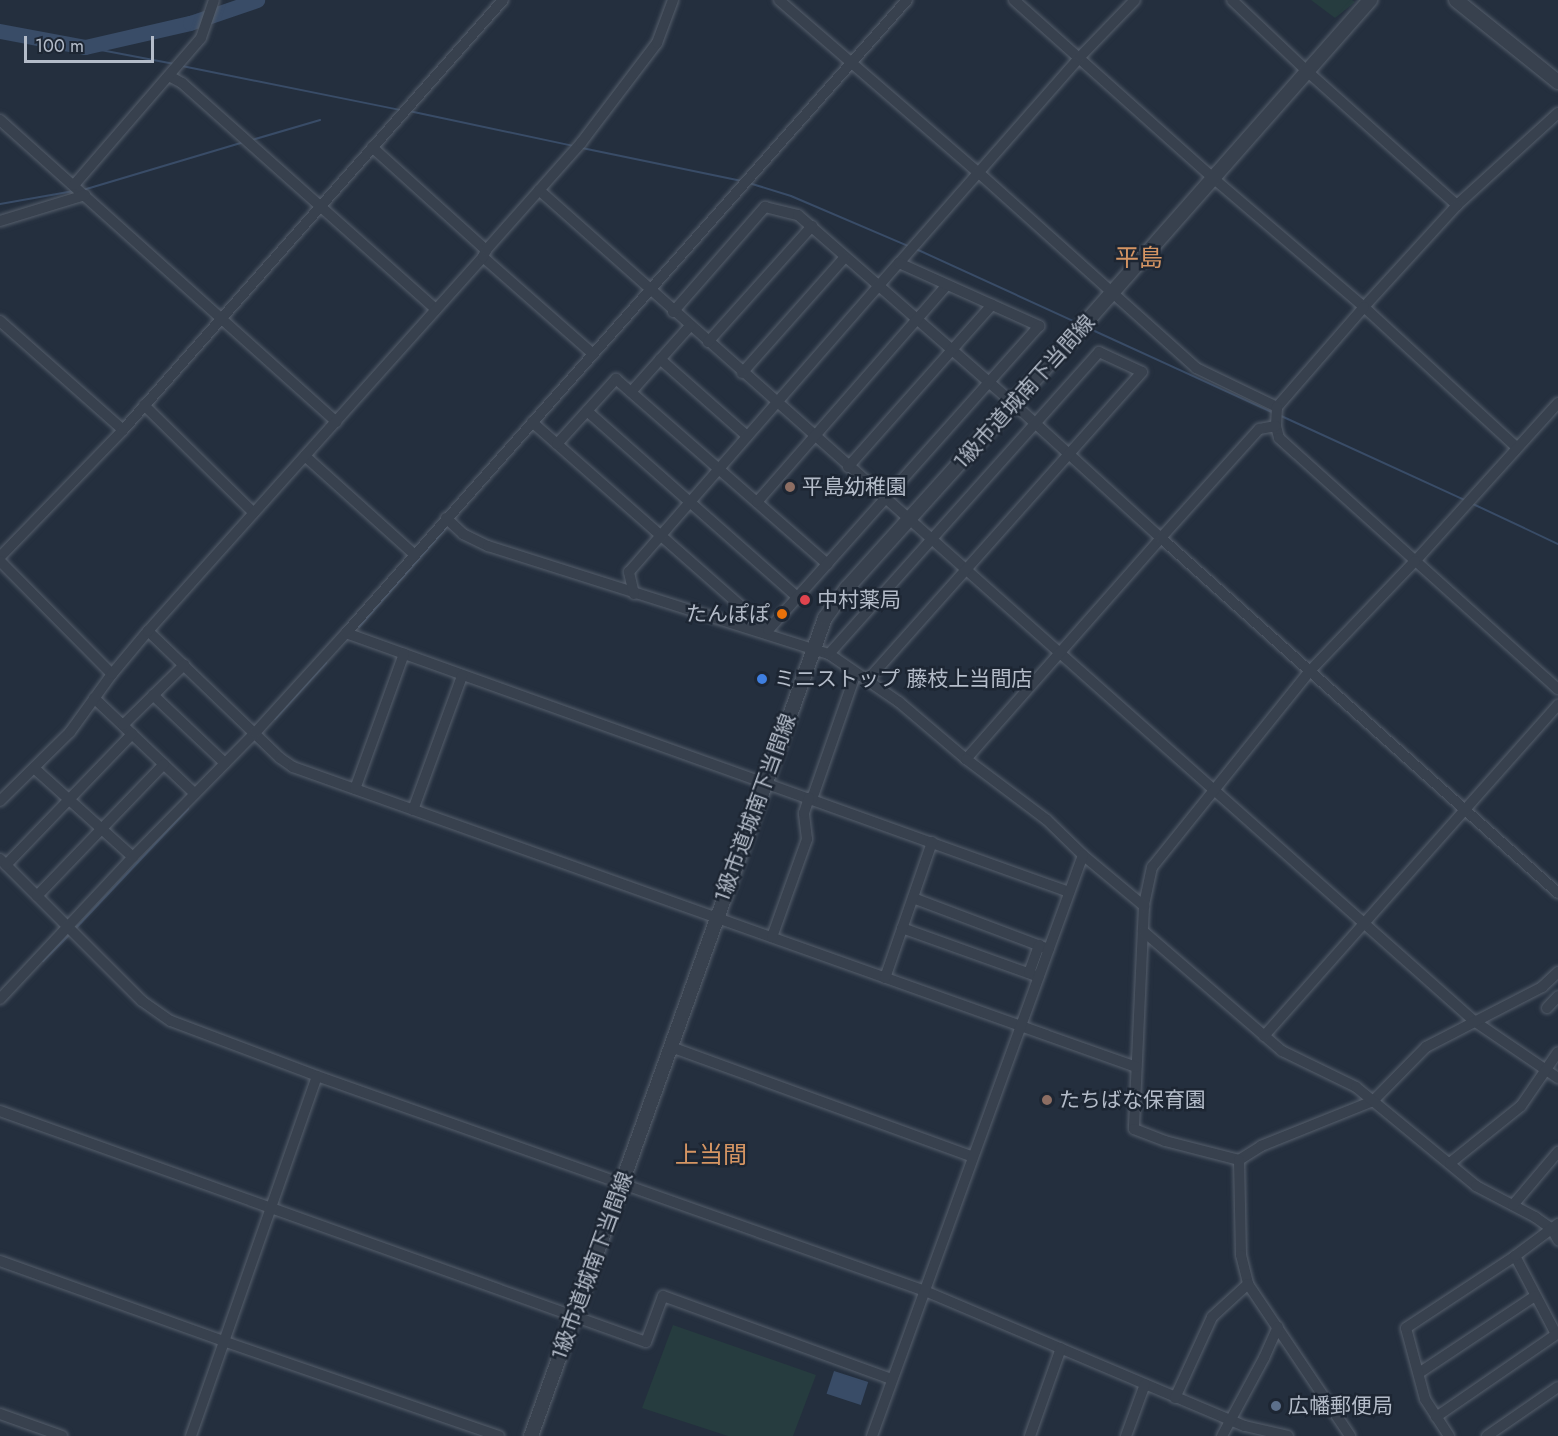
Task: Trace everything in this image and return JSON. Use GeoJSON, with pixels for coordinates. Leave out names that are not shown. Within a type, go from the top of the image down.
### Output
{"type":"FeatureCollection","features":[{"type":"Feature","properties":{"kind":"street"},"geometry":{"type":"LineString","coordinates":[[74,185],[191,49],[207,24],[214,0]]}},
{"type":"Feature","properties":{"kind":"street"},"geometry":{"type":"LineString","coordinates":[[112,674],[0,559],[123,430],[503,0]]}},
{"type":"Feature","properties":{"kind":"street"},"geometry":{"type":"LineString","coordinates":[[0,801],[70,732],[112,674],[148,631],[336,422],[581,143],[657,44],[673,0]]}},
{"type":"Feature","properties":{"kind":"street"},"geometry":{"type":"LineString","coordinates":[[779,0],[979,173],[1196,368],[1277,407]]}},
{"type":"Feature","properties":{"kind":"street"},"geometry":{"type":"LineString","coordinates":[[0,999],[225,763],[258,736],[414,555],[907,0]]}},
{"type":"Feature","properties":{"kind":"street"},"geometry":{"type":"LineString","coordinates":[[1014,0],[1213,178],[1364,307],[1516,447]]}},
{"type":"Feature","properties":{"kind":"street"},"geometry":{"type":"LineString","coordinates":[[634,594],[629,572],[659,535],[1080,57],[1135,0]]}},
{"type":"Feature","properties":{"kind":"street"},"geometry":{"type":"LineString","coordinates":[[1233,0],[1308,72],[1457,205]]}},
{"type":"Feature","properties":{"kind":"street","name":"1級市道城南下当間線"},"geometry":{"type":"LineString","coordinates":[[531,1436],[812,649],[833,604],[1074,336],[1370,0]]}},
{"type":"Feature","properties":{"kind":"street"},"geometry":{"type":"LineString","coordinates":[[1455,0],[1558,82]]}},
{"type":"Feature","properties":{"kind":"street"},"geometry":{"type":"LineString","coordinates":[[171,75],[436,309]]}},
{"type":"Feature","properties":{"kind":"street"},"geometry":{"type":"LineString","coordinates":[[1558,113],[1457,205],[1364,307],[1277,407],[1276,426],[1278,438],[1558,689]]}},
{"type":"Feature","properties":{"kind":"street"},"geometry":{"type":"LineString","coordinates":[[0,120],[336,422]]}},
{"type":"Feature","properties":{"kind":"street"},"geometry":{"type":"LineString","coordinates":[[372,147],[593,354]]}},
{"type":"Feature","properties":{"kind":"street"},"geometry":{"type":"LineString","coordinates":[[538,190],[930,541],[1474,1021],[1558,1078]]}},
{"type":"Feature","properties":{"kind":"street"},"geometry":{"type":"LineString","coordinates":[[0,220],[85,195]]}},
{"type":"Feature","properties":{"kind":"street"},"geometry":{"type":"LineString","coordinates":[[673,312],[765,207],[798,215],[1013,403],[1309,672],[1467,809],[1558,893]]}},
{"type":"Feature","properties":{"kind":"street"},"geometry":{"type":"LineString","coordinates":[[708,342],[812,226]]}},
{"type":"Feature","properties":{"kind":"street"},"geometry":{"type":"LineString","coordinates":[[742,373],[845,257]]}},
{"type":"Feature","properties":{"kind":"street"},"geometry":{"type":"LineString","coordinates":[[767,632],[1040,326],[899,263]]}},
{"type":"Feature","properties":{"kind":"street"},"geometry":{"type":"LineString","coordinates":[[757,502],[947,285]]}},
{"type":"Feature","properties":{"kind":"street"},"geometry":{"type":"LineString","coordinates":[[848,467],[992,305]]}},
{"type":"Feature","properties":{"kind":"street"},"geometry":{"type":"LineString","coordinates":[[0,321],[123,430]]}},
{"type":"Feature","properties":{"kind":"street"},"geometry":{"type":"LineString","coordinates":[[631,392],[690,326]]}},
{"type":"Feature","properties":{"kind":"street"},"geometry":{"type":"LineString","coordinates":[[829,654],[1099,352],[1142,372],[868,681]]}},
{"type":"Feature","properties":{"kind":"street"},"geometry":{"type":"LineString","coordinates":[[660,359],[746,435]]}},
{"type":"Feature","properties":{"kind":"street"},"geometry":{"type":"LineString","coordinates":[[557,444],[616,379],[827,564]]}},
{"type":"Feature","properties":{"kind":"street"},"geometry":{"type":"LineString","coordinates":[[1558,403],[1415,561],[1309,672],[1216,791],[1159,855],[1148,880],[1144,906],[1134,1129],[1165,1141],[1239,1160],[1262,1146],[1373,1101],[1426,1047],[1542,987],[1558,972]]}},
{"type":"Feature","properties":{"kind":"street"},"geometry":{"type":"LineString","coordinates":[[144,405],[254,512]]}},
{"type":"Feature","properties":{"kind":"street"},"geometry":{"type":"LineString","coordinates":[[587,411],[797,597]]}},
{"type":"Feature","properties":{"kind":"street"},"geometry":{"type":"LineString","coordinates":[[532,422],[767,632]]}},
{"type":"Feature","properties":{"kind":"street"},"geometry":{"type":"LineString","coordinates":[[966,759],[1259,429],[1276,426]]}},
{"type":"Feature","properties":{"kind":"street"},"geometry":{"type":"LineString","coordinates":[[305,456],[414,555]]}},
{"type":"Feature","properties":{"kind":"street"},"geometry":{"type":"LineString","coordinates":[[447,518],[463,534],[488,546],[634,594],[767,632],[829,654],[899,702],[966,759],[1047,820],[1083,855],[1144,906]]}},
{"type":"Feature","properties":{"kind":"street"},"geometry":{"type":"LineString","coordinates":[[148,631],[293,767],[1136,1067]]}},
{"type":"Feature","properties":{"kind":"street"},"geometry":{"type":"LineString","coordinates":[[346,633],[1069,892]]}},
{"type":"Feature","properties":{"kind":"street"},"geometry":{"type":"LineString","coordinates":[[355,789],[404,654]]}},
{"type":"Feature","properties":{"kind":"street"},"geometry":{"type":"LineString","coordinates":[[123,725],[184,665]]}},
{"type":"Feature","properties":{"kind":"street"},"geometry":{"type":"LineString","coordinates":[[772,937],[807,839],[804,813],[856,673]]}},
{"type":"Feature","properties":{"kind":"street"},"geometry":{"type":"LineString","coordinates":[[414,810],[462,676]]}},
{"type":"Feature","properties":{"kind":"street"},"geometry":{"type":"LineString","coordinates":[[153,695],[225,763]]}},
{"type":"Feature","properties":{"kind":"street"},"geometry":{"type":"LineString","coordinates":[[94,698],[195,794]]}},
{"type":"Feature","properties":{"kind":"street"},"geometry":{"type":"LineString","coordinates":[[1264,1036],[1558,705]]}},
{"type":"Feature","properties":{"kind":"street"},"geometry":{"type":"LineString","coordinates":[[132,734],[3,862],[156,1013],[187,1028],[317,1076],[924,1290],[1175,1398],[1230,1420],[1288,1436]]}},
{"type":"Feature","properties":{"kind":"street"},"geometry":{"type":"LineString","coordinates":[[37,896],[164,764]]}},
{"type":"Feature","properties":{"kind":"street"},"geometry":{"type":"LineString","coordinates":[[34,768],[133,857]]}},
{"type":"Feature","properties":{"kind":"street"},"geometry":{"type":"LineString","coordinates":[[885,978],[932,842]]}},
{"type":"Feature","properties":{"kind":"street"},"geometry":{"type":"LineString","coordinates":[[872,1436],[1021,1027],[1034,975],[1044,947],[1083,855]]}},
{"type":"Feature","properties":{"kind":"street"},"geometry":{"type":"LineString","coordinates":[[913,898],[1044,947]]}},
{"type":"Feature","properties":{"kind":"street"},"geometry":{"type":"LineString","coordinates":[[902,928],[1034,975]]}},
{"type":"Feature","properties":{"kind":"street"},"geometry":{"type":"LineString","coordinates":[[1143,931],[1282,1051],[1356,1087],[1476,1186],[1555,1226]]}},
{"type":"Feature","properties":{"kind":"street"},"geometry":{"type":"LineString","coordinates":[[1547,1008],[1558,996]]}},
{"type":"Feature","properties":{"kind":"street"},"geometry":{"type":"LineString","coordinates":[[671,1047],[973,1157]]}},
{"type":"Feature","properties":{"kind":"street"},"geometry":{"type":"LineString","coordinates":[[1450,1163],[1521,1106],[1558,1052]]}},
{"type":"Feature","properties":{"kind":"street"},"geometry":{"type":"LineString","coordinates":[[191,1436],[317,1076]]}},
{"type":"Feature","properties":{"kind":"street"},"geometry":{"type":"LineString","coordinates":[[0,1111],[646,1342],[663,1296],[891,1380]]}},
{"type":"Feature","properties":{"kind":"street"},"geometry":{"type":"LineString","coordinates":[[1513,1205],[1558,1152]]}},
{"type":"Feature","properties":{"kind":"street"},"geometry":{"type":"LineString","coordinates":[[1239,1160],[1242,1255],[1248,1284],[1350,1436]]}},
{"type":"Feature","properties":{"kind":"street"},"geometry":{"type":"LineString","coordinates":[[1555,1226],[1558,1240]]}},
{"type":"Feature","properties":{"kind":"street"},"geometry":{"type":"LineString","coordinates":[[1449,1436],[1425,1400],[1406,1328],[1515,1256],[1555,1226]]}},
{"type":"Feature","properties":{"kind":"street"},"geometry":{"type":"LineString","coordinates":[[1436,1417],[1557,1334],[1515,1256]]}},
{"type":"Feature","properties":{"kind":"street"},"geometry":{"type":"LineString","coordinates":[[0,1261],[499,1436]]}},
{"type":"Feature","properties":{"kind":"street"},"geometry":{"type":"LineString","coordinates":[[1175,1398],[1212,1317],[1248,1284]]}},
{"type":"Feature","properties":{"kind":"street"},"geometry":{"type":"LineString","coordinates":[[1419,1373],[1535,1296]]}},
{"type":"Feature","properties":{"kind":"street"},"geometry":{"type":"LineString","coordinates":[[1222,1436],[1278,1327]]}},
{"type":"Feature","properties":{"kind":"street"},"geometry":{"type":"LineString","coordinates":[[1030,1436],[1061,1348]]}},
{"type":"Feature","properties":{"kind":"street"},"geometry":{"type":"LineString","coordinates":[[1126,1436],[1145,1384]]}},
{"type":"Feature","properties":{"kind":"street"},"geometry":{"type":"LineString","coordinates":[[1486,1436],[1558,1387]]}},
{"type":"Feature","properties":{"kind":"street"},"geometry":{"type":"LineString","coordinates":[[0,1414],[62,1436]]}},
{"type":"Feature","properties":{"kind":"green space"},"geometry":{"type":"Polygon","coordinates":[[[1311,0],[1352,0],[1355,2],[1335,18],[1311,0]]]}},
{"type":"Feature","properties":{"kind":"green space"},"geometry":{"type":"Polygon","coordinates":[[[673,1325],[816,1375],[793,1436],[728,1436],[642,1408],[673,1325]]]}},
{"type":"Feature","properties":{"kind":"water"},"geometry":{"type":"Polygon","coordinates":[[[834,1371],[868,1382],[861,1405],[827,1394],[834,1371]]]}},
{"type":"Feature","properties":{"kind":"waterway"},"geometry":{"type":"LineString","coordinates":[[0,31],[85,47],[190,23],[257,0]]}},
{"type":"Feature","properties":{"kind":"waterway"},"geometry":{"type":"LineString","coordinates":[[85,47],[174,64]]}},
{"type":"Feature","properties":{"kind":"waterway"},"geometry":{"type":"LineString","coordinates":[[182,66],[400,110]]}},
{"type":"Feature","properties":{"kind":"waterway"},"geometry":{"type":"LineString","coordinates":[[409,111],[574,146]]}},
{"type":"Feature","properties":{"kind":"waterway"},"geometry":{"type":"LineString","coordinates":[[252,140],[320,120]]}},
{"type":"Feature","properties":{"kind":"waterway"},"geometry":{"type":"LineString","coordinates":[[83,190],[244,142]]}},
{"type":"Feature","properties":{"kind":"waterway"},"geometry":{"type":"LineString","coordinates":[[582,148],[741,181]]}},
{"type":"Feature","properties":{"kind":"waterway"},"geometry":{"type":"LineString","coordinates":[[749,183],[791,196],[908,246]]}},
{"type":"Feature","properties":{"kind":"waterway"},"geometry":{"type":"LineString","coordinates":[[0,204],[74,191]]}},
{"type":"Feature","properties":{"kind":"waterway"},"geometry":{"type":"LineString","coordinates":[[916,249],[1078,323]]}},
{"type":"Feature","properties":{"kind":"waterway"},"geometry":{"type":"LineString","coordinates":[[1088,328],[1274,413]]}},
{"type":"Feature","properties":{"kind":"waterway"},"geometry":{"type":"LineString","coordinates":[[1279,415],[1465,500]]}},
{"type":"Feature","properties":{"kind":"waterway"},"geometry":{"type":"LineString","coordinates":[[1473,504],[1558,544]]}},
{"type":"Feature","properties":{"kind":"waterway"},"geometry":{"type":"LineString","coordinates":[[359,627],[446,528]]}},
{"type":"Feature","properties":{"kind":"waterway"},"geometry":{"type":"LineString","coordinates":[[275,719],[326,663]]}},
{"type":"Feature","properties":{"kind":"waterway"},"geometry":{"type":"LineString","coordinates":[[75,929],[188,809]]}},
{"type":"Feature","properties":{"kind":"waterway"},"geometry":{"type":"LineString","coordinates":[[43,961],[71,933]]}},
{"type":"Feature","properties":{"kind":"place","name":"平島幼稚園"},"geometry":{"type":"Point","coordinates":[790,487]}},
{"type":"Feature","properties":{"kind":"place","name":"中村薬局"},"geometry":{"type":"Point","coordinates":[805,600]}},
{"type":"Feature","properties":{"kind":"place","name":"たんぽぽ"},"geometry":{"type":"Point","coordinates":[782,614]}},
{"type":"Feature","properties":{"kind":"place","name":"ミニストップ 藤枝上当間店"},"geometry":{"type":"Point","coordinates":[762,679]}},
{"type":"Feature","properties":{"kind":"place","name":"たちばな保育園"},"geometry":{"type":"Point","coordinates":[1047,1100]}},
{"type":"Feature","properties":{"kind":"place","name":"広幡郵便局"},"geometry":{"type":"Point","coordinates":[1276,1406]}},
{"type":"Feature","properties":{"kind":"district","name":"平島"},"geometry":{"type":"Point","coordinates":[1139,258]}},
{"type":"Feature","properties":{"kind":"district","name":"上当間"},"geometry":{"type":"Point","coordinates":[711,1155]}}]}
